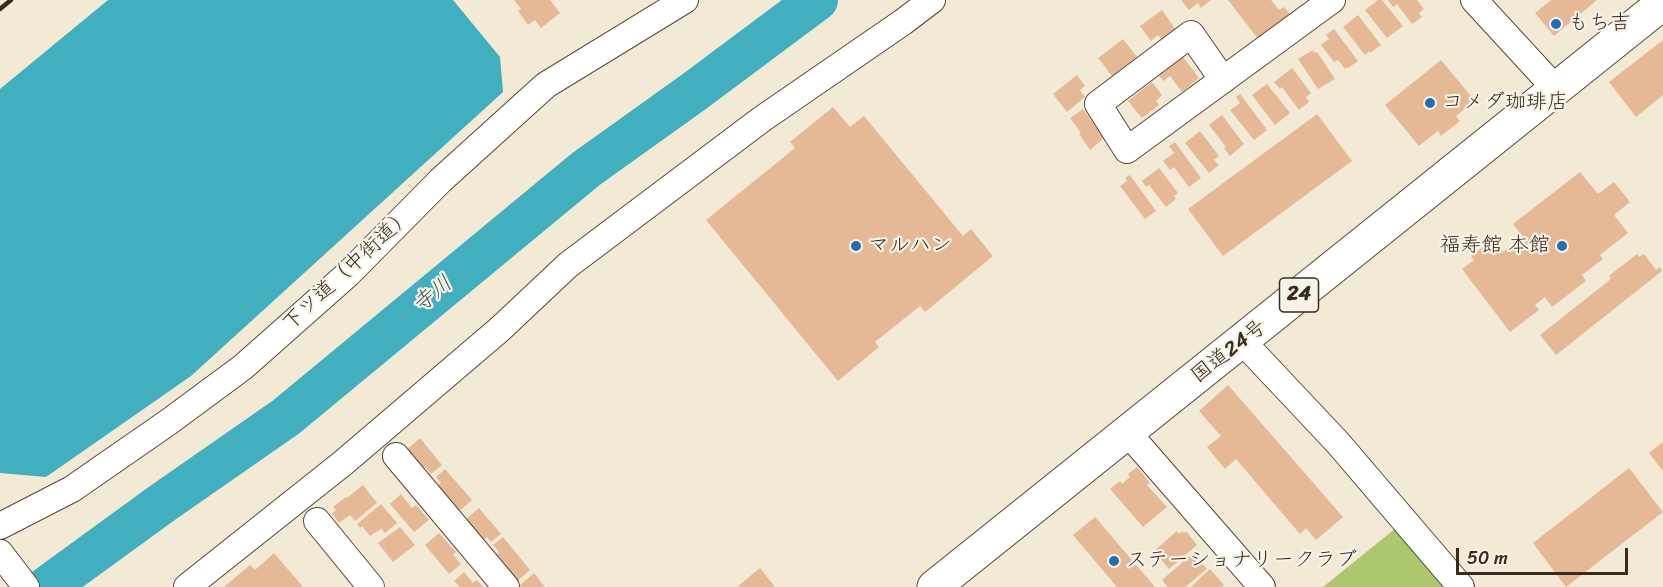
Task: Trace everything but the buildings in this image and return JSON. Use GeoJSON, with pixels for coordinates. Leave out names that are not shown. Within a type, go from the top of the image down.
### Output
{"type":"FeatureCollection","features":[{"type":"Feature","properties":{"kind":"highway","name":"国道24号"},"geometry":{"type":"LineString","coordinates":[[934,587],[1663,3]]}},
{"type":"Feature","properties":{"kind":"street","name":"下ツ道（中街道）"},"geometry":{"type":"LineString","coordinates":[[0,526],[72,489],[243,367],[348,274],[441,180],[546,85],[685,0]]}},
{"type":"Feature","properties":{"kind":"street"},"geometry":{"type":"LineString","coordinates":[[187,587],[352,456],[500,329],[568,265],[762,119],[932,0]]}},
{"type":"Feature","properties":{"kind":"street"},"geometry":{"type":"LineString","coordinates":[[1223,80],[1191,34],[1098,104],[1127,150],[1223,80],[1332,0]]}},
{"type":"Feature","properties":{"kind":"street"},"geometry":{"type":"LineString","coordinates":[[1474,0],[1556,88]]}},
{"type":"Feature","properties":{"kind":"street"},"geometry":{"type":"LineString","coordinates":[[1242,341],[1338,443],[1461,587]]}},
{"type":"Feature","properties":{"kind":"street"},"geometry":{"type":"LineString","coordinates":[[1127,432],[1262,587]]}},
{"type":"Feature","properties":{"kind":"street"},"geometry":{"type":"LineString","coordinates":[[396,456],[506,587]]}},
{"type":"Feature","properties":{"kind":"street"},"geometry":{"type":"LineString","coordinates":[[316,521],[371,587]]}},
{"type":"Feature","properties":{"kind":"street"},"geometry":{"type":"LineString","coordinates":[[0,553],[26,587]]}},
{"type":"Feature","properties":{"kind":"green space"},"geometry":{"type":"Polygon","coordinates":[[[1396,528],[1445,587],[1323,587],[1396,528]]]}},
{"type":"Feature","properties":{"kind":"water"},"geometry":{"type":"Polygon","coordinates":[[[108,0],[453,0],[500,57],[503,92],[191,376],[46,477],[0,473],[0,89],[108,0]]]}},
{"type":"Feature","properties":{"kind":"waterway","name":"寺川"},"geometry":{"type":"LineString","coordinates":[[47,587],[286,417],[586,169],[817,0]]}},
{"type":"Feature","properties":{"kind":"railway"},"geometry":{"type":"LineString","coordinates":[[0,9],[11,0]]}},
{"type":"Feature","properties":{"kind":"place","name":"もち吉"},"geometry":{"type":"Point","coordinates":[1556,24]}},
{"type":"Feature","properties":{"kind":"place","name":"コメダ珈琲店"},"geometry":{"type":"Point","coordinates":[1430,103]}},
{"type":"Feature","properties":{"kind":"place","name":"マルハン"},"geometry":{"type":"Point","coordinates":[856,246]}},
{"type":"Feature","properties":{"kind":"place","name":"福寿館 本館"},"geometry":{"type":"Point","coordinates":[1562,246]}},
{"type":"Feature","properties":{"kind":"place","name":"ステーショナリークラブ"},"geometry":{"type":"Point","coordinates":[1114,561]}}]}
